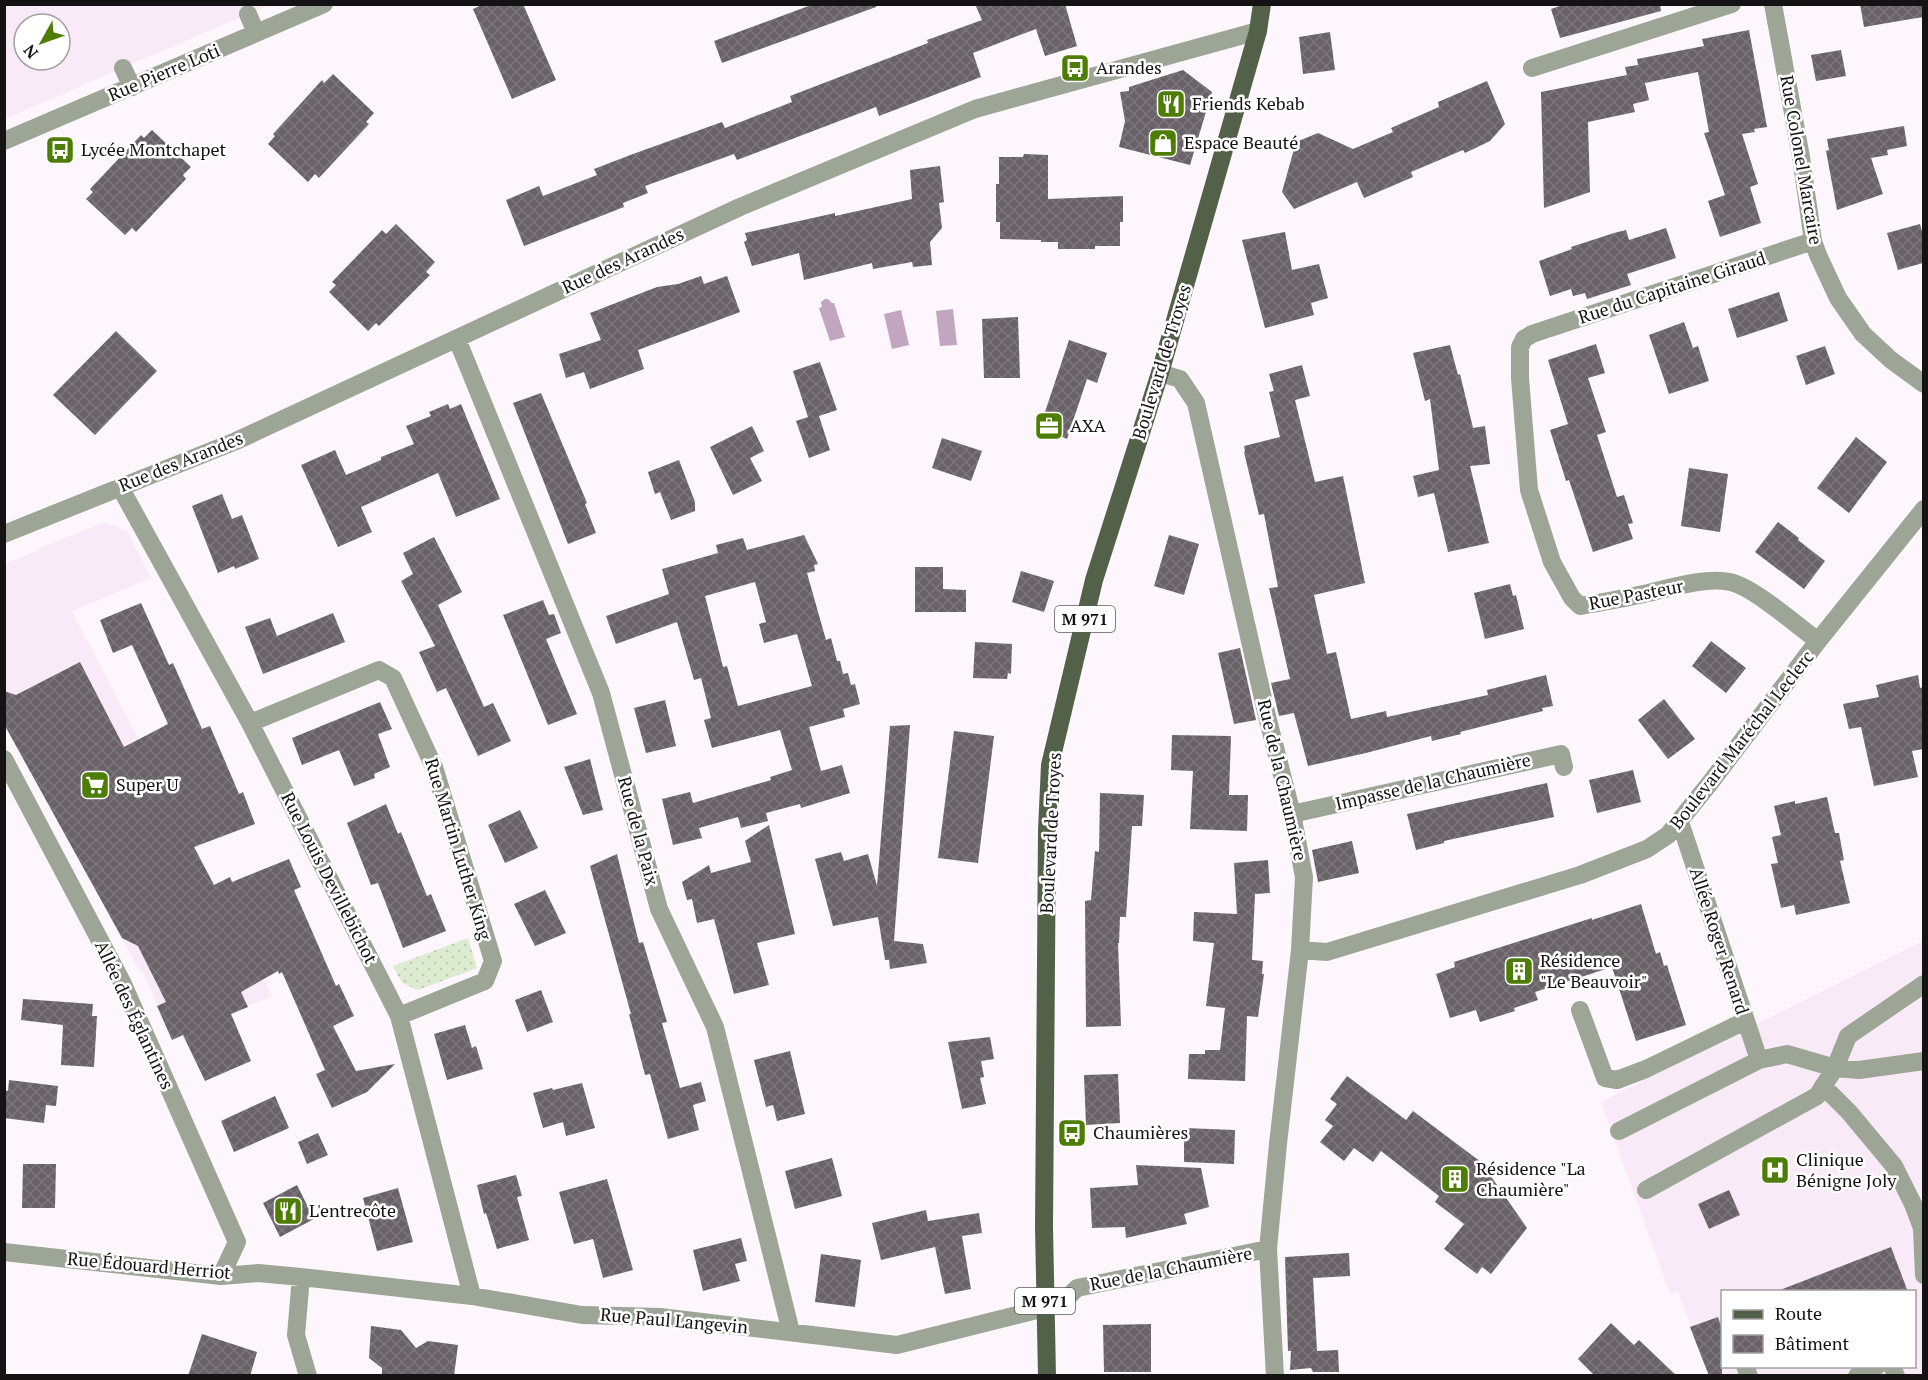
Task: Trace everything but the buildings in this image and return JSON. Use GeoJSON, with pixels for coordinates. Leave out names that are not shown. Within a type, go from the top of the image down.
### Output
{"type":"FeatureCollection","features":[{"type":"Feature","properties":{"kind":"main road","name":"M 971"},"geometry":{"type":"LineString","coordinates":[[1258,31],[1262,4]]}},
{"type":"Feature","properties":{"kind":"main road","name":"Boulevard de Troyes"},"geometry":{"type":"LineString","coordinates":[[1047,1376],[1045,1308],[1047,842],[1050,765],[1094,580],[1160,374],[1258,31]]}},
{"type":"Feature","properties":{"kind":"street","name":"Rue Pierre Loti"},"geometry":{"type":"LineString","coordinates":[[4,141],[324,4]]}},
{"type":"Feature","properties":{"kind":"street"},"geometry":{"type":"LineString","coordinates":[[1532,68],[1732,4]]}},
{"type":"Feature","properties":{"kind":"street","name":"Rue Colonel Marcaire"},"geometry":{"type":"LineString","coordinates":[[1773,4],[1801,157],[1813,241],[1818,255],[1838,298],[1863,334],[1891,360],[1923,384]]}},
{"type":"Feature","properties":{"kind":"street"},"geometry":{"type":"LineString","coordinates":[[248,14],[256,33]]}},
{"type":"Feature","properties":{"kind":"street","name":"Rue des Arandes"},"geometry":{"type":"LineString","coordinates":[[4,534],[236,441],[740,207],[975,109],[1258,31]]}},
{"type":"Feature","properties":{"kind":"street"},"geometry":{"type":"LineString","coordinates":[[123,68],[132,87]]}},
{"type":"Feature","properties":{"kind":"street","name":"Rue du Capitaine Giraud"},"geometry":{"type":"LineString","coordinates":[[1532,334],[1813,241]]}},
{"type":"Feature","properties":{"kind":"street","name":"Rue Pasteur"},"geometry":{"type":"LineString","coordinates":[[1532,334],[1524,339],[1520,347],[1521,400],[1529,490],[1552,562],[1572,598],[1580,606],[1633,597],[1681,585],[1731,582],[1751,591],[1818,641]]}},
{"type":"Feature","properties":{"kind":"street","name":"Rue de la Paix"},"geometry":{"type":"LineString","coordinates":[[457,339],[600,693],[659,909],[715,1027],[792,1332]]}},
{"type":"Feature","properties":{"kind":"street","name":"Rue de la Chaumière"},"geometry":{"type":"LineString","coordinates":[[1160,374],[1180,379],[1196,403],[1266,716],[1292,814],[1304,877],[1300,950],[1268,1249],[1275,1376]]}},
{"type":"Feature","properties":{"kind":"street","name":"Rue Louis Devillebichot"},"geometry":{"type":"LineString","coordinates":[[120,487],[250,723],[399,1016],[472,1296]]}},
{"type":"Feature","properties":{"kind":"street","name":"Boulevard Maréchal Leclerc"},"geometry":{"type":"LineString","coordinates":[[1300,950],[1327,952],[1580,875],[1647,849],[1668,835],[1923,509]]}},
{"type":"Feature","properties":{"kind":"street","name":"Rue Martin Luther King"},"geometry":{"type":"LineString","coordinates":[[250,723],[379,670],[393,678],[434,767],[493,961],[485,981],[399,1016]]}},
{"type":"Feature","properties":{"kind":"street","name":"Impasse de la Chaumière"},"geometry":{"type":"LineString","coordinates":[[1292,814],[1561,754],[1564,767]]}},
{"type":"Feature","properties":{"kind":"street","name":"Allée des Églantines"},"geometry":{"type":"LineString","coordinates":[[4,759],[122,982],[237,1242],[221,1276]]}},
{"type":"Feature","properties":{"kind":"street","name":"Allée Roger Renard"},"geometry":{"type":"LineString","coordinates":[[1680,822],[1759,1060]]}},
{"type":"Feature","properties":{"kind":"street"},"geometry":{"type":"LineString","coordinates":[[1646,1190],[1817,1096],[1834,1068],[1848,1036],[1923,984]]}},
{"type":"Feature","properties":{"kind":"street"},"geometry":{"type":"LineString","coordinates":[[1580,1010],[1605,1078],[1617,1080],[1646,1069],[1745,1021]]}},
{"type":"Feature","properties":{"kind":"street"},"geometry":{"type":"LineString","coordinates":[[1619,1131],[1759,1060],[1787,1054],[1834,1068],[1859,1070],[1923,1061]]}},
{"type":"Feature","properties":{"kind":"street"},"geometry":{"type":"LineString","coordinates":[[1823,1086],[1849,1112],[1894,1166],[1923,1227],[1923,1275]]}},
{"type":"Feature","properties":{"kind":"street","name":"Rue de la Chaumière"},"geometry":{"type":"LineString","coordinates":[[1045,1308],[1063,1302],[1077,1288],[1268,1249]]}},
{"type":"Feature","properties":{"kind":"street","name":"Rue Édouard Herriot"},"geometry":{"type":"LineString","coordinates":[[4,1251],[221,1276],[258,1273],[301,1277]]}},
{"type":"Feature","properties":{"kind":"street"},"geometry":{"type":"LineString","coordinates":[[301,1277],[296,1335],[308,1376]]}},
{"type":"Feature","properties":{"kind":"street","name":"Rue Paul Langevin"},"geometry":{"type":"LineString","coordinates":[[301,1277],[472,1296],[582,1314],[660,1317],[897,1344],[1045,1308]]}},
{"type":"Feature","properties":{"kind":"street"},"geometry":{"type":"LineString","coordinates":[[1857,1376],[1872,1368]]}},
{"type":"Feature","properties":{"kind":"shaded area"},"geometry":{"type":"Polygon","coordinates":[[[5,5],[269,5],[5,119],[5,5]]]}},
{"type":"Feature","properties":{"kind":"shaded area"},"geometry":{"type":"Polygon","coordinates":[[[825,299],[834,303],[845,337],[830,341],[819,308],[822,307],[821,302],[825,299]]]}},
{"type":"Feature","properties":{"kind":"shaded area"},"geometry":{"type":"Polygon","coordinates":[[[953,309],[957,345],[940,346],[936,311],[953,309]]]}},
{"type":"Feature","properties":{"kind":"shaded area"},"geometry":{"type":"Polygon","coordinates":[[[901,310],[909,345],[892,349],[884,314],[901,310]]]}},
{"type":"Feature","properties":{"kind":"shaded area"},"geometry":{"type":"Polygon","coordinates":[[[106,522],[127,531],[151,578],[72,611],[272,996],[172,1040],[143,972],[141,973],[5,725],[4,564],[106,522]]]}},
{"type":"Feature","properties":{"kind":"shaded area","name":"Clinique Bénigne Joly"},"geometry":{"type":"Polygon","coordinates":[[[1923,941],[1923,1375],[1710,1375],[1678,1292],[1670,1294],[1601,1102],[1923,941]]]}},
{"type":"Feature","properties":{"kind":"green space"},"geometry":{"type":"Polygon","coordinates":[[[468,938],[477,968],[418,990],[402,983],[393,966],[468,938]]]}},
{"type":"Feature","properties":{"kind":"place","name":"Arandes"},"geometry":{"type":"Point","coordinates":[1075,68]}},
{"type":"Feature","properties":{"kind":"place","name":"Friends Kebab"},"geometry":{"type":"Point","coordinates":[1171,104]}},
{"type":"Feature","properties":{"kind":"place","name":"Espace Beauté"},"geometry":{"type":"Point","coordinates":[1163,143]}},
{"type":"Feature","properties":{"kind":"place","name":"Lycée Montchapet"},"geometry":{"type":"Point","coordinates":[60,150]}},
{"type":"Feature","properties":{"kind":"place","name":"AXA"},"geometry":{"type":"Point","coordinates":[1049,426]}},
{"type":"Feature","properties":{"kind":"place","name":"Super U"},"geometry":{"type":"Point","coordinates":[95,785]}},
{"type":"Feature","properties":{"kind":"place","name":"Résidence \"Le Beauvoir\""},"geometry":{"type":"Point","coordinates":[1519,971]}},
{"type":"Feature","properties":{"kind":"place","name":"Chaumières"},"geometry":{"type":"Point","coordinates":[1072,1133]}},
{"type":"Feature","properties":{"kind":"place","name":"Clinique Bénigne Joly"},"geometry":{"type":"Point","coordinates":[1775,1170]}},
{"type":"Feature","properties":{"kind":"place","name":"Résidence \"La Chaumière\""},"geometry":{"type":"Point","coordinates":[1455,1179]}},
{"type":"Feature","properties":{"kind":"place","name":"L'entrecôte"},"geometry":{"type":"Point","coordinates":[288,1211]}}]}
